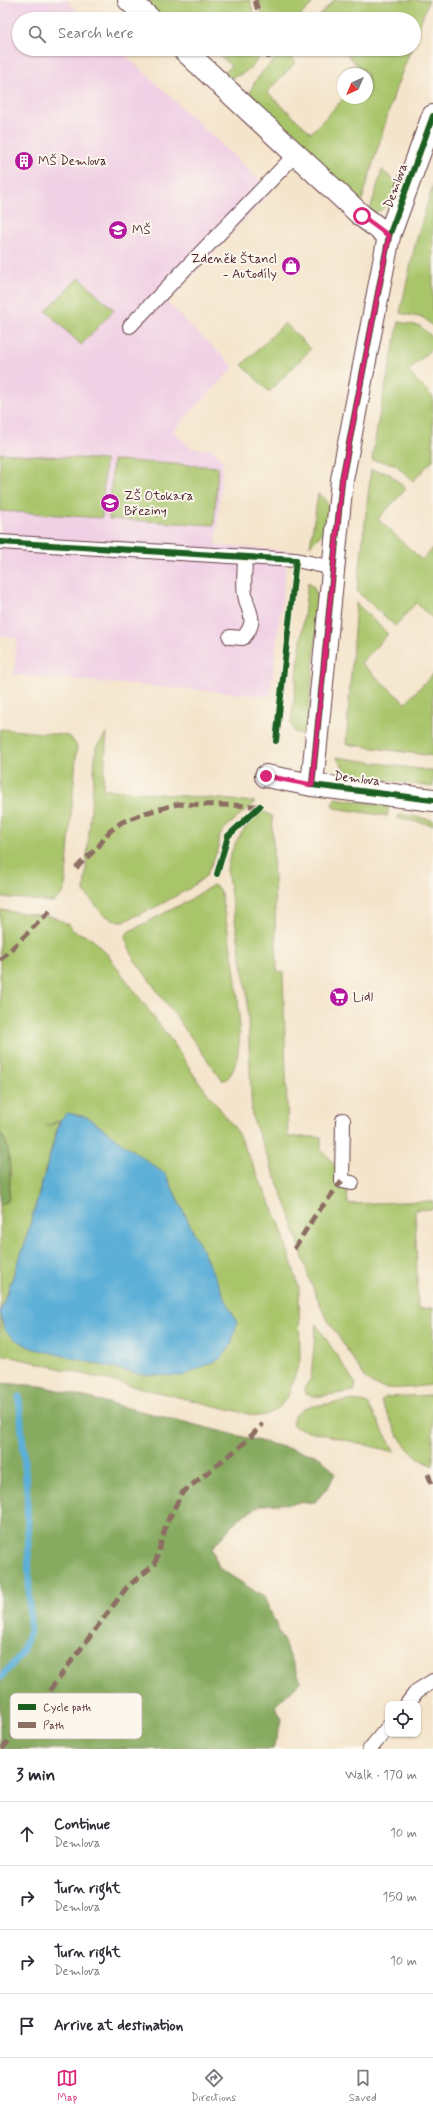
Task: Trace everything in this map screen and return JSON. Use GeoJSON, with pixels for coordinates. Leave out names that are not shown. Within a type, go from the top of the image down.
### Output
{"type":"FeatureCollection","features":[{"type":"Feature","properties":{"kind":"street"},"geometry":{"type":"LineString","coordinates":[[129,0],[142,12]]}},
{"type":"Feature","properties":{"kind":"street"},"geometry":{"type":"LineString","coordinates":[[190,56],[362,216],[389,236]]}},
{"type":"Feature","properties":{"kind":"street","name":"Demlova"},"geometry":{"type":"LineString","coordinates":[[312,785],[317,747],[342,480],[389,236],[433,116]]}},
{"type":"Feature","properties":{"kind":"street","name":"Demlova"},"geometry":{"type":"LineString","coordinates":[[266,776],[312,785],[433,800]]}},
{"type":"Feature","properties":{"kind":"lane"},"geometry":{"type":"LineString","coordinates":[[130,326],[295,154]]}},
{"type":"Feature","properties":{"kind":"lane"},"geometry":{"type":"LineString","coordinates":[[0,542],[296,560],[333,568]]}},
{"type":"Feature","properties":{"kind":"lane"},"geometry":{"type":"LineString","coordinates":[[230,637],[243,638],[248,632],[252,616],[245,595],[245,557]]}},
{"type":"Feature","properties":{"kind":"lane"},"geometry":{"type":"LineString","coordinates":[[343,1120],[342,1181],[352,1183]]}},
{"type":"Feature","properties":{"kind":"lane"},"geometry":{"type":"LineString","coordinates":[[409,1701],[417,1691],[433,1681]]}},
{"type":"Feature","properties":{"kind":"lane"},"geometry":{"type":"LineString","coordinates":[[370,1749],[385,1731]]}},
{"type":"Feature","properties":{"kind":"shaded area"},"geometry":{"type":"Polygon","coordinates":[[[0,0],[66,0],[79,12],[12,12],[12,56],[126,56],[271,191],[167,303],[234,367],[173,431],[191,448],[212,449],[223,461],[216,545],[288,551],[270,696],[14,675],[17,638],[0,636],[0,0]]]}},
{"type":"Feature","properties":{"kind":"green space"},"geometry":{"type":"Polygon","coordinates":[[[135,0],[250,0],[253,12],[148,12],[135,0]]]}},
{"type":"Feature","properties":{"kind":"green space"},"geometry":{"type":"Polygon","coordinates":[[[258,0],[316,0],[304,12],[261,12],[258,0]]]}},
{"type":"Feature","properties":{"kind":"green space"},"geometry":{"type":"Polygon","coordinates":[[[334,0],[429,0],[421,21],[421,12],[323,12],[334,0]]]}},
{"type":"Feature","properties":{"kind":"green space"},"geometry":{"type":"Polygon","coordinates":[[[220,56],[259,56],[256,62],[246,72],[226,79],[219,79],[231,66],[220,56]]]}},
{"type":"Feature","properties":{"kind":"green space"},"geometry":{"type":"Polygon","coordinates":[[[279,56],[289,56],[296,62],[267,92],[311,133],[338,104],[373,104],[373,68],[361,68],[348,56],[408,56],[396,88],[359,210],[249,99],[253,85],[257,78],[279,56]]]}},
{"type":"Feature","properties":{"kind":"green space"},"geometry":{"type":"Polygon","coordinates":[[[382,170],[397,183],[388,203],[380,211],[369,213],[382,170]]]}},
{"type":"Feature","properties":{"kind":"green space"},"geometry":{"type":"Polygon","coordinates":[[[433,184],[433,327],[424,318],[400,313],[415,245],[433,184]]]}},
{"type":"Feature","properties":{"kind":"green space"},"geometry":{"type":"Polygon","coordinates":[[[79,277],[114,310],[81,345],[46,311],[79,277]]]}},
{"type":"Feature","properties":{"kind":"green space"},"geometry":{"type":"Polygon","coordinates":[[[399,322],[420,326],[433,338],[433,347],[408,372],[433,397],[433,460],[413,481],[395,464],[372,460],[378,422],[399,322]]]}},
{"type":"Feature","properties":{"kind":"green space"},"geometry":{"type":"Polygon","coordinates":[[[285,323],[311,349],[269,392],[242,365],[285,323]]]}},
{"type":"Feature","properties":{"kind":"green space"},"geometry":{"type":"Polygon","coordinates":[[[0,453],[105,460],[102,518],[0,511],[0,453]]]}},
{"type":"Feature","properties":{"kind":"green space"},"geometry":{"type":"Polygon","coordinates":[[[113,460],[218,467],[214,525],[109,519],[113,460]]]}},
{"type":"Feature","properties":{"kind":"green space"},"geometry":{"type":"Polygon","coordinates":[[[371,470],[389,473],[406,489],[378,519],[422,560],[433,548],[433,619],[416,603],[395,626],[357,591],[371,470]]]}},
{"type":"Feature","properties":{"kind":"green space"},"geometry":{"type":"Polygon","coordinates":[[[318,494],[327,504],[329,512],[329,527],[310,546],[318,494]]]}},
{"type":"Feature","properties":{"kind":"green space"},"geometry":{"type":"Polygon","coordinates":[[[308,582],[313,586],[320,602],[306,736],[295,732],[291,724],[308,582]]]}},
{"type":"Feature","properties":{"kind":"green space"},"geometry":{"type":"Polygon","coordinates":[[[356,603],[388,634],[361,663],[405,703],[433,674],[433,756],[346,744],[356,603]]]}},
{"type":"Feature","properties":{"kind":"green space"},"geometry":{"type":"Polygon","coordinates":[[[0,729],[65,735],[71,738],[77,746],[65,889],[62,895],[53,902],[0,897],[0,729]]]}},
{"type":"Feature","properties":{"kind":"green space"},"geometry":{"type":"Polygon","coordinates":[[[107,733],[103,789],[255,802],[223,830],[218,840],[219,847],[206,876],[190,888],[156,907],[124,921],[117,921],[104,915],[84,892],[96,747],[107,733]]]}},
{"type":"Feature","properties":{"kind":"green space"},"geometry":{"type":"Polygon","coordinates":[[[336,757],[433,771],[433,787],[356,776],[345,770],[336,757]]]}},
{"type":"Feature","properties":{"kind":"green space"},"geometry":{"type":"Polygon","coordinates":[[[335,798],[389,806],[387,816],[334,808],[332,805],[335,798]]]}},
{"type":"Feature","properties":{"kind":"green space"},"geometry":{"type":"Polygon","coordinates":[[[263,811],[272,816],[277,971],[283,972],[288,1137],[321,1137],[321,1150],[333,1162],[344,1180],[348,1204],[433,1201],[433,1209],[415,1210],[418,1309],[433,1308],[433,1385],[407,1388],[389,1388],[372,1384],[366,1379],[325,1316],[310,1281],[290,1215],[252,1117],[247,994],[227,870],[232,852],[239,837],[250,823],[263,811]]]}},
{"type":"Feature","properties":{"kind":"green space"},"geometry":{"type":"Polygon","coordinates":[[[400,814],[433,820],[433,825],[396,818],[400,814]]]}},
{"type":"Feature","properties":{"kind":"green space"},"geometry":{"type":"Polygon","coordinates":[[[213,885],[218,888],[221,894],[229,934],[237,992],[239,1021],[239,1047],[234,1067],[225,1080],[222,1080],[134,959],[125,938],[128,932],[186,902],[213,885]]]}},
{"type":"Feature","properties":{"kind":"green space"},"geometry":{"type":"Polygon","coordinates":[[[0,910],[53,917],[70,925],[72,930],[91,938],[107,954],[176,1047],[196,1078],[237,1131],[279,1222],[299,1287],[300,1360],[288,1396],[279,1408],[266,1415],[257,1416],[0,1354],[0,1312],[0,1205],[8,1201],[10,1165],[7,1146],[0,1133],[0,910]],[[67,1113],[60,1120],[47,1126],[59,1122],[24,1246],[0,1312],[236,1323],[166,1175],[67,1113]]]}},
{"type":"Feature","properties":{"kind":"green space"},"geometry":{"type":"Polygon","coordinates":[[[0,1133],[7,1145],[9,1155],[10,1185],[8,1201],[0,1205],[0,1133]]]}},
{"type":"Feature","properties":{"kind":"green space"},"geometry":{"type":"Polygon","coordinates":[[[316,1324],[355,1383],[356,1385],[354,1391],[314,1397],[305,1394],[304,1388],[311,1378],[316,1324]]]}},
{"type":"Feature","properties":{"kind":"green space"},"geometry":{"type":"Polygon","coordinates":[[[0,1383],[41,1386],[319,1456],[335,1473],[329,1486],[315,1502],[261,1505],[238,1519],[212,1548],[219,1568],[264,1597],[301,1681],[275,1706],[282,1719],[273,1749],[0,1749],[0,1383]]]}},
{"type":"Feature","properties":{"kind":"green space"},"geometry":{"type":"Polygon","coordinates":[[[433,1395],[433,1466],[422,1460],[406,1447],[381,1401],[386,1397],[433,1395]]]}},
{"type":"Feature","properties":{"kind":"green space"},"geometry":{"type":"Polygon","coordinates":[[[355,1400],[368,1404],[395,1452],[297,1428],[292,1424],[294,1416],[306,1407],[355,1400]]]}},
{"type":"Feature","properties":{"kind":"water"},"geometry":{"type":"Polygon","coordinates":[[[67,1113],[87,1117],[166,1175],[237,1323],[231,1345],[220,1359],[183,1376],[143,1375],[31,1348],[13,1338],[4,1329],[0,1312],[24,1246],[60,1120],[67,1113]]]}},
{"type":"Feature","properties":{"kind":"waterway"},"geometry":{"type":"LineString","coordinates":[[0,1678],[21,1655],[30,1631],[27,1493],[19,1397]]}},
{"type":"Feature","properties":{"kind":"marked path"},"geometry":{"type":"LineString","coordinates":[[255,0],[258,12]]}},
{"type":"Feature","properties":{"kind":"marked path"},"geometry":{"type":"LineString","coordinates":[[76,868],[98,847],[109,832],[122,822],[145,813],[178,804],[260,806]]}},
{"type":"Feature","properties":{"kind":"marked path"},"geometry":{"type":"LineString","coordinates":[[0,960],[52,909]]}},
{"type":"Feature","properties":{"kind":"marked path"},"geometry":{"type":"LineString","coordinates":[[294,1249],[314,1217],[342,1181]]}},
{"type":"Feature","properties":{"kind":"marked path"},"geometry":{"type":"LineString","coordinates":[[48,1693],[127,1587],[155,1564],[167,1522],[182,1493],[242,1445],[263,1424]]}},
{"type":"Feature","properties":{"kind":"marked path"},"geometry":{"type":"LineString","coordinates":[[428,1474],[433,1487]]}},
{"type":"Feature","properties":{"kind":"marked path"},"geometry":{"type":"LineString","coordinates":[[2,1749],[11,1739]]}},
{"type":"Feature","properties":{"kind":"cycle path"},"geometry":{"type":"LineString","coordinates":[[433,116],[389,236],[342,480],[312,785],[433,800]]}},
{"type":"Feature","properties":{"kind":"cycle path"},"geometry":{"type":"LineString","coordinates":[[0,542],[296,560],[276,741]]}},
{"type":"Feature","properties":{"kind":"cycle path"},"geometry":{"type":"LineString","coordinates":[[217,874],[228,836],[260,806]]}},
{"type":"Feature","properties":{"kind":"place","name":"MŠ Demlova"},"geometry":{"type":"Point","coordinates":[24,161]}},
{"type":"Feature","properties":{"kind":"place","name":"MŠ"},"geometry":{"type":"Point","coordinates":[118,230]}},
{"type":"Feature","properties":{"kind":"place","name":"Zdeněk Štancl - Autodíly"},"geometry":{"type":"Point","coordinates":[291,266]}},
{"type":"Feature","properties":{"kind":"place","name":"ZŠ Otokara Březiny"},"geometry":{"type":"Point","coordinates":[110,503]}},
{"type":"Feature","properties":{"kind":"place","name":"Lidl"},"geometry":{"type":"Point","coordinates":[339,997]}},
{"type":"Feature","properties":{"kind":"route"},"geometry":{"type":"LineString","coordinates":[[266,776],[312,785],[317,747],[342,480],[380,290],[389,236],[362,216]]}}]}
